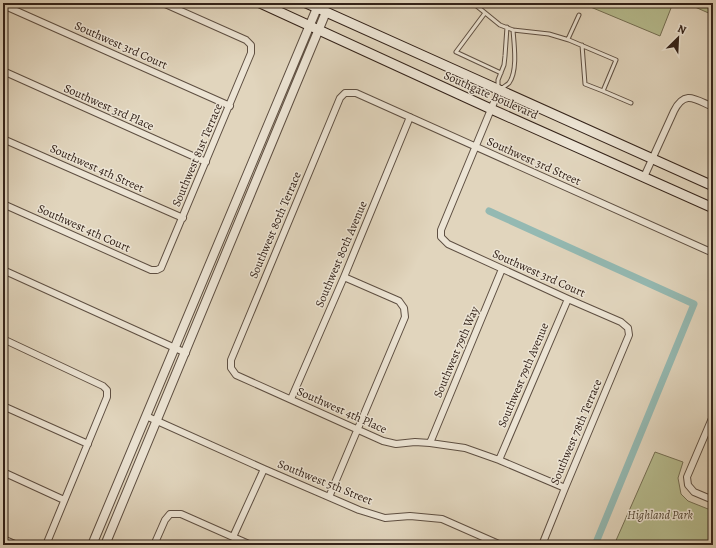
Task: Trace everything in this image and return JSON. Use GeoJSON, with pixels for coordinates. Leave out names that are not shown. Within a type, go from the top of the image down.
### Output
{"type":"FeatureCollection","features":[{"type":"Feature","properties":{"kind":"main road","name":"Southgate Boulevard"},"geometry":{"type":"LineString","coordinates":[[260,3],[491,109],[713,208]]}},
{"type":"Feature","properties":{"kind":"main road","name":"Southgate Boulevard"},"geometry":{"type":"LineString","coordinates":[[306,3],[713,186]]}},
{"type":"Feature","properties":{"kind":"street","name":"Southwest 81st Terrace"},"geometry":{"type":"LineString","coordinates":[[157,270],[162,268],[251,53],[251,45],[246,40],[163,3]]}},
{"type":"Feature","properties":{"kind":"street","name":"Southwest 3rd Court"},"geometry":{"type":"LineString","coordinates":[[4,5],[230,106]]}},
{"type":"Feature","properties":{"kind":"street"},"geometry":{"type":"LineString","coordinates":[[92,545],[317,8]]}},
{"type":"Feature","properties":{"kind":"street"},"geometry":{"type":"LineString","coordinates":[[105,545],[326,12]]}},
{"type":"Feature","properties":{"kind":"street","name":"Southwest 3rd Place"},"geometry":{"type":"LineString","coordinates":[[3,71],[206,162]]}},
{"type":"Feature","properties":{"kind":"street"},"geometry":{"type":"LineString","coordinates":[[476,147],[499,90]]}},
{"type":"Feature","properties":{"kind":"street","name":"Southwest 3rd Street"},"geometry":{"type":"LineString","coordinates":[[345,93],[356,93],[713,254]]}},
{"type":"Feature","properties":{"kind":"street","name":"Southwest 80th Terrace"},"geometry":{"type":"LineString","coordinates":[[231,368],[230,360],[340,98],[345,93]]}},
{"type":"Feature","properties":{"kind":"street"},"geometry":{"type":"LineString","coordinates":[[644,177],[678,103],[683,99],[689,98],[713,107]]}},
{"type":"Feature","properties":{"kind":"street","name":"Southwest 80th Avenue"},"geometry":{"type":"LineString","coordinates":[[291,400],[410,117]]}},
{"type":"Feature","properties":{"kind":"street","name":"Southwest 4th Street"},"geometry":{"type":"LineString","coordinates":[[3,138],[183,218]]}},
{"type":"Feature","properties":{"kind":"street","name":"Southwest 3rd Court"},"geometry":{"type":"LineString","coordinates":[[476,147],[441,230],[441,237],[448,244],[621,322],[628,328]]}},
{"type":"Feature","properties":{"kind":"street","name":"Southwest 4th Court"},"geometry":{"type":"LineString","coordinates":[[3,204],[151,270],[157,270]]}},
{"type":"Feature","properties":{"kind":"street","name":"Southwest 79th Way"},"geometry":{"type":"LineString","coordinates":[[430,443],[502,269]]}},
{"type":"Feature","properties":{"kind":"street"},"geometry":{"type":"LineString","coordinates":[[3,270],[186,352]]}},
{"type":"Feature","properties":{"kind":"street"},"geometry":{"type":"LineString","coordinates":[[329,497],[405,317],[404,308],[399,301],[344,277]]}},
{"type":"Feature","properties":{"kind":"street","name":"Southwest 79th Avenue"},"geometry":{"type":"LineString","coordinates":[[499,460],[568,299]]}},
{"type":"Feature","properties":{"kind":"street","name":"Southwest 78th Terrace"},"geometry":{"type":"LineString","coordinates":[[542,545],[629,335],[628,328]]}},
{"type":"Feature","properties":{"kind":"street"},"geometry":{"type":"LineString","coordinates":[[3,339],[103,386],[106,390],[107,397],[46,545]]}},
{"type":"Feature","properties":{"kind":"street","name":"Southwest 4th Place"},"geometry":{"type":"LineString","coordinates":[[231,368],[236,375],[383,441],[396,444],[415,442],[430,443],[465,448],[499,460],[565,488]]}},
{"type":"Feature","properties":{"kind":"street"},"geometry":{"type":"LineString","coordinates":[[3,406],[88,444]]}},
{"type":"Feature","properties":{"kind":"street","name":"Southwest 5th Street"},"geometry":{"type":"LineString","coordinates":[[146,416],[359,510],[385,518],[410,516],[442,519],[501,545]]}},
{"type":"Feature","properties":{"kind":"street"},"geometry":{"type":"LineString","coordinates":[[713,416],[688,477],[688,485],[694,492],[713,500]]}},
{"type":"Feature","properties":{"kind":"street"},"geometry":{"type":"LineString","coordinates":[[233,537],[264,469]]}},
{"type":"Feature","properties":{"kind":"street"},"geometry":{"type":"LineString","coordinates":[[3,472],[64,500]]}},
{"type":"Feature","properties":{"kind":"street"},"geometry":{"type":"LineString","coordinates":[[154,545],[164,520],[170,514],[181,514],[251,545]]}},
{"type":"Feature","properties":{"kind":"street"},"geometry":{"type":"LineString","coordinates":[[3,539],[17,545]]}},
{"type":"Feature","properties":{"kind":"lane"},"geometry":{"type":"LineString","coordinates":[[473,3],[500,24],[513,30],[549,34],[568,39],[616,60],[603,91]]}},
{"type":"Feature","properties":{"kind":"lane"},"geometry":{"type":"LineString","coordinates":[[485,13],[456,52],[501,73]]}},
{"type":"Feature","properties":{"kind":"lane"},"geometry":{"type":"LineString","coordinates":[[568,39],[579,15]]}},
{"type":"Feature","properties":{"kind":"lane"},"geometry":{"type":"LineString","coordinates":[[507,27],[504,65],[498,80],[499,90],[508,84],[514,69],[515,54],[513,30]]}},
{"type":"Feature","properties":{"kind":"lane"},"geometry":{"type":"LineString","coordinates":[[582,45],[585,84],[631,103]]}},
{"type":"Feature","properties":{"kind":"green space"},"geometry":{"type":"Polygon","coordinates":[[[581,3],[673,3],[660,36],[581,3]]]}},
{"type":"Feature","properties":{"kind":"green space"},"geometry":{"type":"Polygon","coordinates":[[[686,3],[713,3],[713,15],[686,3]]]}},
{"type":"Feature","properties":{"kind":"green space","name":"Highland Park"},"geometry":{"type":"Polygon","coordinates":[[[655,452],[683,462],[678,478],[681,494],[688,501],[713,511],[713,545],[614,545],[655,452]]]}},
{"type":"Feature","properties":{"kind":"waterway"},"geometry":{"type":"LineString","coordinates":[[489,211],[694,304],[595,545]]}}]}
